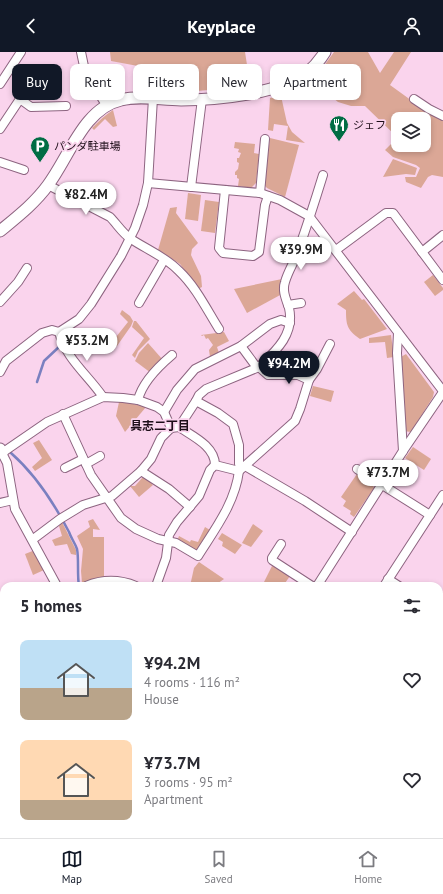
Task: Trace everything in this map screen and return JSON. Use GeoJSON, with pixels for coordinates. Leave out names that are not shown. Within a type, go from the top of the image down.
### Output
{"type":"FeatureCollection","features":[{"type":"Feature","properties":{"kind":"main road"},"geometry":{"type":"LineString","coordinates":[[199,99],[245,94],[284,85],[307,73],[325,52]]}},
{"type":"Feature","properties":{"kind":"main road"},"geometry":{"type":"LineString","coordinates":[[0,231],[37,198],[48,185],[88,121],[96,112],[107,105],[120,100],[133,98]]}},
{"type":"Feature","properties":{"kind":"street"},"geometry":{"type":"LineString","coordinates":[[1,81],[21,52]]}},
{"type":"Feature","properties":{"kind":"street"},"geometry":{"type":"LineString","coordinates":[[81,52],[85,71],[107,105]]}},
{"type":"Feature","properties":{"kind":"street"},"geometry":{"type":"LineString","coordinates":[[191,187],[202,99]]}},
{"type":"Feature","properties":{"kind":"street"},"geometry":{"type":"LineString","coordinates":[[414,99],[443,116]]}},
{"type":"Feature","properties":{"kind":"street"},"geometry":{"type":"LineString","coordinates":[[0,129],[19,100]]}},
{"type":"Feature","properties":{"kind":"street"},"geometry":{"type":"LineString","coordinates":[[21,100],[31,107],[66,106]]}},
{"type":"Feature","properties":{"kind":"street"},"geometry":{"type":"LineString","coordinates":[[0,372],[6,361],[42,333],[52,330],[59,332],[79,319],[91,304],[121,256],[143,205],[148,183],[153,100]]}},
{"type":"Feature","properties":{"kind":"street"},"geometry":{"type":"LineString","coordinates":[[260,193],[265,139]]}},
{"type":"Feature","properties":{"kind":"street"},"geometry":{"type":"LineString","coordinates":[[0,162],[24,170]]}},
{"type":"Feature","properties":{"kind":"street"},"geometry":{"type":"LineString","coordinates":[[32,540],[62,517],[83,505],[112,496],[141,471],[151,459],[161,438],[175,427],[199,395],[206,389],[259,367],[276,351],[287,334],[290,323],[288,305],[283,292],[285,282],[298,251],[323,175]]}},
{"type":"Feature","properties":{"kind":"street"},"geometry":{"type":"LineString","coordinates":[[148,183],[260,193],[280,200],[309,216],[443,392],[403,451],[320,582]]}},
{"type":"Feature","properties":{"kind":"street"},"geometry":{"type":"LineString","coordinates":[[48,185],[110,217],[129,238],[180,271],[219,329]]}},
{"type":"Feature","properties":{"kind":"street"},"geometry":{"type":"LineString","coordinates":[[225,190],[219,248],[223,252],[253,256],[259,252],[265,205],[268,196]]}},
{"type":"Feature","properties":{"kind":"street"},"geometry":{"type":"LineString","coordinates":[[336,250],[386,213],[393,213],[443,280]]}},
{"type":"Feature","properties":{"kind":"street"},"geometry":{"type":"LineString","coordinates":[[422,252],[443,235]]}},
{"type":"Feature","properties":{"kind":"street"},"geometry":{"type":"LineString","coordinates":[[139,303],[164,260]]}},
{"type":"Feature","properties":{"kind":"street"},"geometry":{"type":"LineString","coordinates":[[0,302],[18,282],[27,268]]}},
{"type":"Feature","properties":{"kind":"street"},"geometry":{"type":"LineString","coordinates":[[288,305],[301,303]]}},
{"type":"Feature","properties":{"kind":"street"},"geometry":{"type":"LineString","coordinates":[[164,412],[177,390],[195,369],[241,346],[270,324],[281,320],[290,323]]}},
{"type":"Feature","properties":{"kind":"street"},"geometry":{"type":"LineString","coordinates":[[59,332],[71,359],[104,397]]}},
{"type":"Feature","properties":{"kind":"street"},"geometry":{"type":"LineString","coordinates":[[398,333],[397,353],[403,451]]}},
{"type":"Feature","properties":{"kind":"street"},"geometry":{"type":"LineString","coordinates":[[63,414],[91,476],[121,518],[136,529],[158,539],[176,543],[198,556],[229,507],[242,468],[295,421],[309,380],[323,359],[330,344]]}},
{"type":"Feature","properties":{"kind":"street"},"geometry":{"type":"LineString","coordinates":[[241,346],[255,365],[268,375],[298,375],[309,380]]}},
{"type":"Feature","properties":{"kind":"street"},"geometry":{"type":"LineString","coordinates":[[138,400],[139,394],[152,375],[172,355]]}},
{"type":"Feature","properties":{"kind":"street"},"geometry":{"type":"LineString","coordinates":[[54,582],[16,509],[13,500],[7,463],[1,451],[47,422],[104,397],[138,400],[157,407],[164,412],[175,427],[205,444],[215,459],[215,465],[210,470],[199,496],[176,522],[169,535],[166,558],[159,582]]}},
{"type":"Feature","properties":{"kind":"street"},"geometry":{"type":"LineString","coordinates":[[196,401],[218,413],[233,424],[239,445],[239,464],[242,468]]}},
{"type":"Feature","properties":{"kind":"street"},"geometry":{"type":"LineString","coordinates":[[65,468],[100,456]]}},
{"type":"Feature","properties":{"kind":"street"},"geometry":{"type":"LineString","coordinates":[[215,465],[242,468],[305,501],[352,532]]}},
{"type":"Feature","properties":{"kind":"street"},"geometry":{"type":"LineString","coordinates":[[357,469],[430,515]]}},
{"type":"Feature","properties":{"kind":"street"},"geometry":{"type":"LineString","coordinates":[[141,471],[169,489],[190,507]]}},
{"type":"Feature","properties":{"kind":"street"},"geometry":{"type":"LineString","coordinates":[[387,582],[443,495]]}},
{"type":"Feature","properties":{"kind":"street"},"geometry":{"type":"LineString","coordinates":[[0,503],[13,500]]}},
{"type":"Feature","properties":{"kind":"street"},"geometry":{"type":"LineString","coordinates":[[282,544],[272,560],[306,582]]}},
{"type":"Feature","properties":{"kind":"street"},"geometry":{"type":"LineString","coordinates":[[96,582],[126,582]]}},
{"type":"Feature","properties":{"kind":"shaded area"},"geometry":{"type":"Polygon","coordinates":[[[110,52],[245,52],[247,64],[207,64],[207,90],[199,91],[199,64],[133,65],[111,61],[110,52]]]}},
{"type":"Feature","properties":{"kind":"shaded area"},"geometry":{"type":"Polygon","coordinates":[[[334,52],[368,52],[380,73],[394,52],[411,52],[390,85],[428,112],[391,112],[391,131],[365,106],[351,106],[336,100],[361,100],[361,64],[325,64],[334,52]]]}},
{"type":"Feature","properties":{"kind":"shaded area"},"geometry":{"type":"Polygon","coordinates":[[[270,98],[270,100],[282,100],[287,123],[292,132],[305,143],[286,140],[288,126],[274,124],[273,131],[268,130],[270,98]]]}},
{"type":"Feature","properties":{"kind":"shaded area"},"geometry":{"type":"Polygon","coordinates":[[[113,110],[117,126],[113,127],[105,119],[94,130],[92,128],[105,116],[113,110]]]}},
{"type":"Feature","properties":{"kind":"shaded area"},"geometry":{"type":"Polygon","coordinates":[[[431,114],[443,120],[443,177],[432,175],[428,177],[421,188],[406,182],[405,177],[416,177],[420,168],[416,165],[393,157],[385,150],[391,144],[391,152],[431,152],[431,114]]]}},
{"type":"Feature","properties":{"kind":"shaded area"},"geometry":{"type":"Polygon","coordinates":[[[270,138],[299,145],[285,197],[264,185],[270,138]]]}},
{"type":"Feature","properties":{"kind":"shaded area"},"geometry":{"type":"Polygon","coordinates":[[[235,142],[255,144],[254,153],[259,154],[256,183],[251,188],[238,186],[239,179],[237,178],[237,175],[235,175],[235,172],[238,169],[239,163],[237,162],[237,158],[239,158],[241,153],[238,152],[239,149],[234,148],[235,142]]]}},
{"type":"Feature","properties":{"kind":"shaded area"},"geometry":{"type":"Polygon","coordinates":[[[393,159],[417,168],[415,175],[406,174],[383,177],[393,159]]]}},
{"type":"Feature","properties":{"kind":"shaded area"},"geometry":{"type":"Polygon","coordinates":[[[188,193],[201,195],[198,221],[185,219],[188,193]]]}},
{"type":"Feature","properties":{"kind":"shaded area"},"geometry":{"type":"Polygon","coordinates":[[[205,200],[219,202],[215,233],[201,231],[205,200]]]}},
{"type":"Feature","properties":{"kind":"shaded area"},"geometry":{"type":"Polygon","coordinates":[[[177,207],[176,213],[198,243],[192,249],[191,255],[201,276],[202,287],[198,289],[180,264],[158,250],[170,208],[177,207]]]}},
{"type":"Feature","properties":{"kind":"shaded area"},"geometry":{"type":"Polygon","coordinates":[[[433,275],[443,288],[443,290],[435,296],[424,282],[433,275]]]}},
{"type":"Feature","properties":{"kind":"shaded area"},"geometry":{"type":"Polygon","coordinates":[[[282,279],[282,294],[247,313],[234,289],[282,279]]]}},
{"type":"Feature","properties":{"kind":"shaded area"},"geometry":{"type":"Polygon","coordinates":[[[354,291],[362,300],[364,299],[387,329],[360,339],[352,333],[346,320],[346,310],[337,304],[354,291]]]}},
{"type":"Feature","properties":{"kind":"shaded area"},"geometry":{"type":"Polygon","coordinates":[[[122,310],[130,316],[133,321],[117,346],[112,342],[128,322],[120,314],[122,310]]]}},
{"type":"Feature","properties":{"kind":"shaded area"},"geometry":{"type":"Polygon","coordinates":[[[134,321],[136,321],[150,339],[138,351],[135,358],[132,355],[144,338],[132,327],[134,321]]]}},
{"type":"Feature","properties":{"kind":"shaded area"},"geometry":{"type":"Polygon","coordinates":[[[224,332],[229,341],[217,347],[219,353],[210,357],[209,350],[213,345],[208,338],[206,339],[204,335],[201,335],[224,332]]]}},
{"type":"Feature","properties":{"kind":"shaded area"},"geometry":{"type":"Polygon","coordinates":[[[391,335],[394,357],[387,358],[385,342],[369,343],[369,338],[391,335]]]}},
{"type":"Feature","properties":{"kind":"shaded area"},"geometry":{"type":"Polygon","coordinates":[[[148,343],[163,360],[151,373],[135,361],[139,353],[148,343]]]}},
{"type":"Feature","properties":{"kind":"shaded area"},"geometry":{"type":"Polygon","coordinates":[[[406,354],[434,392],[433,397],[411,432],[403,431],[399,358],[406,354]]]}},
{"type":"Feature","properties":{"kind":"shaded area"},"geometry":{"type":"Polygon","coordinates":[[[313,386],[334,391],[331,402],[310,396],[313,386]]]}},
{"type":"Feature","properties":{"kind":"shaded area"},"geometry":{"type":"Polygon","coordinates":[[[121,401],[146,407],[125,432],[116,416],[119,402],[121,401]]]}},
{"type":"Feature","properties":{"kind":"shaded area"},"geometry":{"type":"Polygon","coordinates":[[[39,440],[52,460],[35,471],[32,467],[42,458],[33,443],[39,440]]]}},
{"type":"Feature","properties":{"kind":"shaded area"},"geometry":{"type":"Polygon","coordinates":[[[413,447],[431,459],[424,470],[405,458],[413,447]]]}},
{"type":"Feature","properties":{"kind":"shaded area"},"geometry":{"type":"Polygon","coordinates":[[[357,474],[373,485],[374,488],[354,517],[350,514],[351,511],[343,506],[346,501],[341,497],[357,474]]]}},
{"type":"Feature","properties":{"kind":"shaded area"},"geometry":{"type":"Polygon","coordinates":[[[142,478],[146,478],[153,485],[139,497],[130,486],[135,486],[142,478]]]}},
{"type":"Feature","properties":{"kind":"shaded area"},"geometry":{"type":"Polygon","coordinates":[[[93,519],[100,530],[93,529],[93,537],[104,537],[104,577],[82,582],[81,571],[83,549],[77,536],[90,527],[88,521],[93,519]]]}},
{"type":"Feature","properties":{"kind":"shaded area"},"geometry":{"type":"Polygon","coordinates":[[[62,522],[76,550],[76,555],[71,554],[67,544],[55,546],[52,540],[62,536],[59,526],[62,522]]]}},
{"type":"Feature","properties":{"kind":"shaded area"},"geometry":{"type":"Polygon","coordinates":[[[253,524],[263,531],[251,547],[242,543],[253,524]]]}},
{"type":"Feature","properties":{"kind":"shaded area"},"geometry":{"type":"Polygon","coordinates":[[[205,527],[210,530],[198,552],[177,541],[179,536],[190,542],[191,540],[198,542],[205,527]]]}},
{"type":"Feature","properties":{"kind":"shaded area"},"geometry":{"type":"Polygon","coordinates":[[[222,533],[242,545],[235,554],[222,546],[223,542],[218,539],[222,533]]]}},
{"type":"Feature","properties":{"kind":"shaded area"},"geometry":{"type":"Polygon","coordinates":[[[35,550],[44,570],[33,575],[25,554],[35,550]]]}},
{"type":"Feature","properties":{"kind":"shaded area"},"geometry":{"type":"Polygon","coordinates":[[[199,562],[224,579],[220,582],[191,582],[194,568],[199,562]]]}},
{"type":"Feature","properties":{"kind":"shaded area"},"geometry":{"type":"Polygon","coordinates":[[[272,566],[277,567],[290,576],[286,582],[264,582],[272,566]]]}},
{"type":"Feature","properties":{"kind":"waterway"},"geometry":{"type":"LineString","coordinates":[[37,382],[44,361],[60,346]]}},
{"type":"Feature","properties":{"kind":"waterway"},"geometry":{"type":"LineString","coordinates":[[11,453],[44,490],[69,532],[77,549],[79,582]]}},
{"type":"Feature","properties":{"kind":"place","name":"ジェフ"},"geometry":{"type":"Point","coordinates":[339,142]}},
{"type":"Feature","properties":{"kind":"place","name":"パンダ駐車場"},"geometry":{"type":"Point","coordinates":[40,163]}},
{"type":"Feature","properties":{"kind":"district","name":"具志二丁目"},"geometry":{"type":"Point","coordinates":[160,426]}}]}
